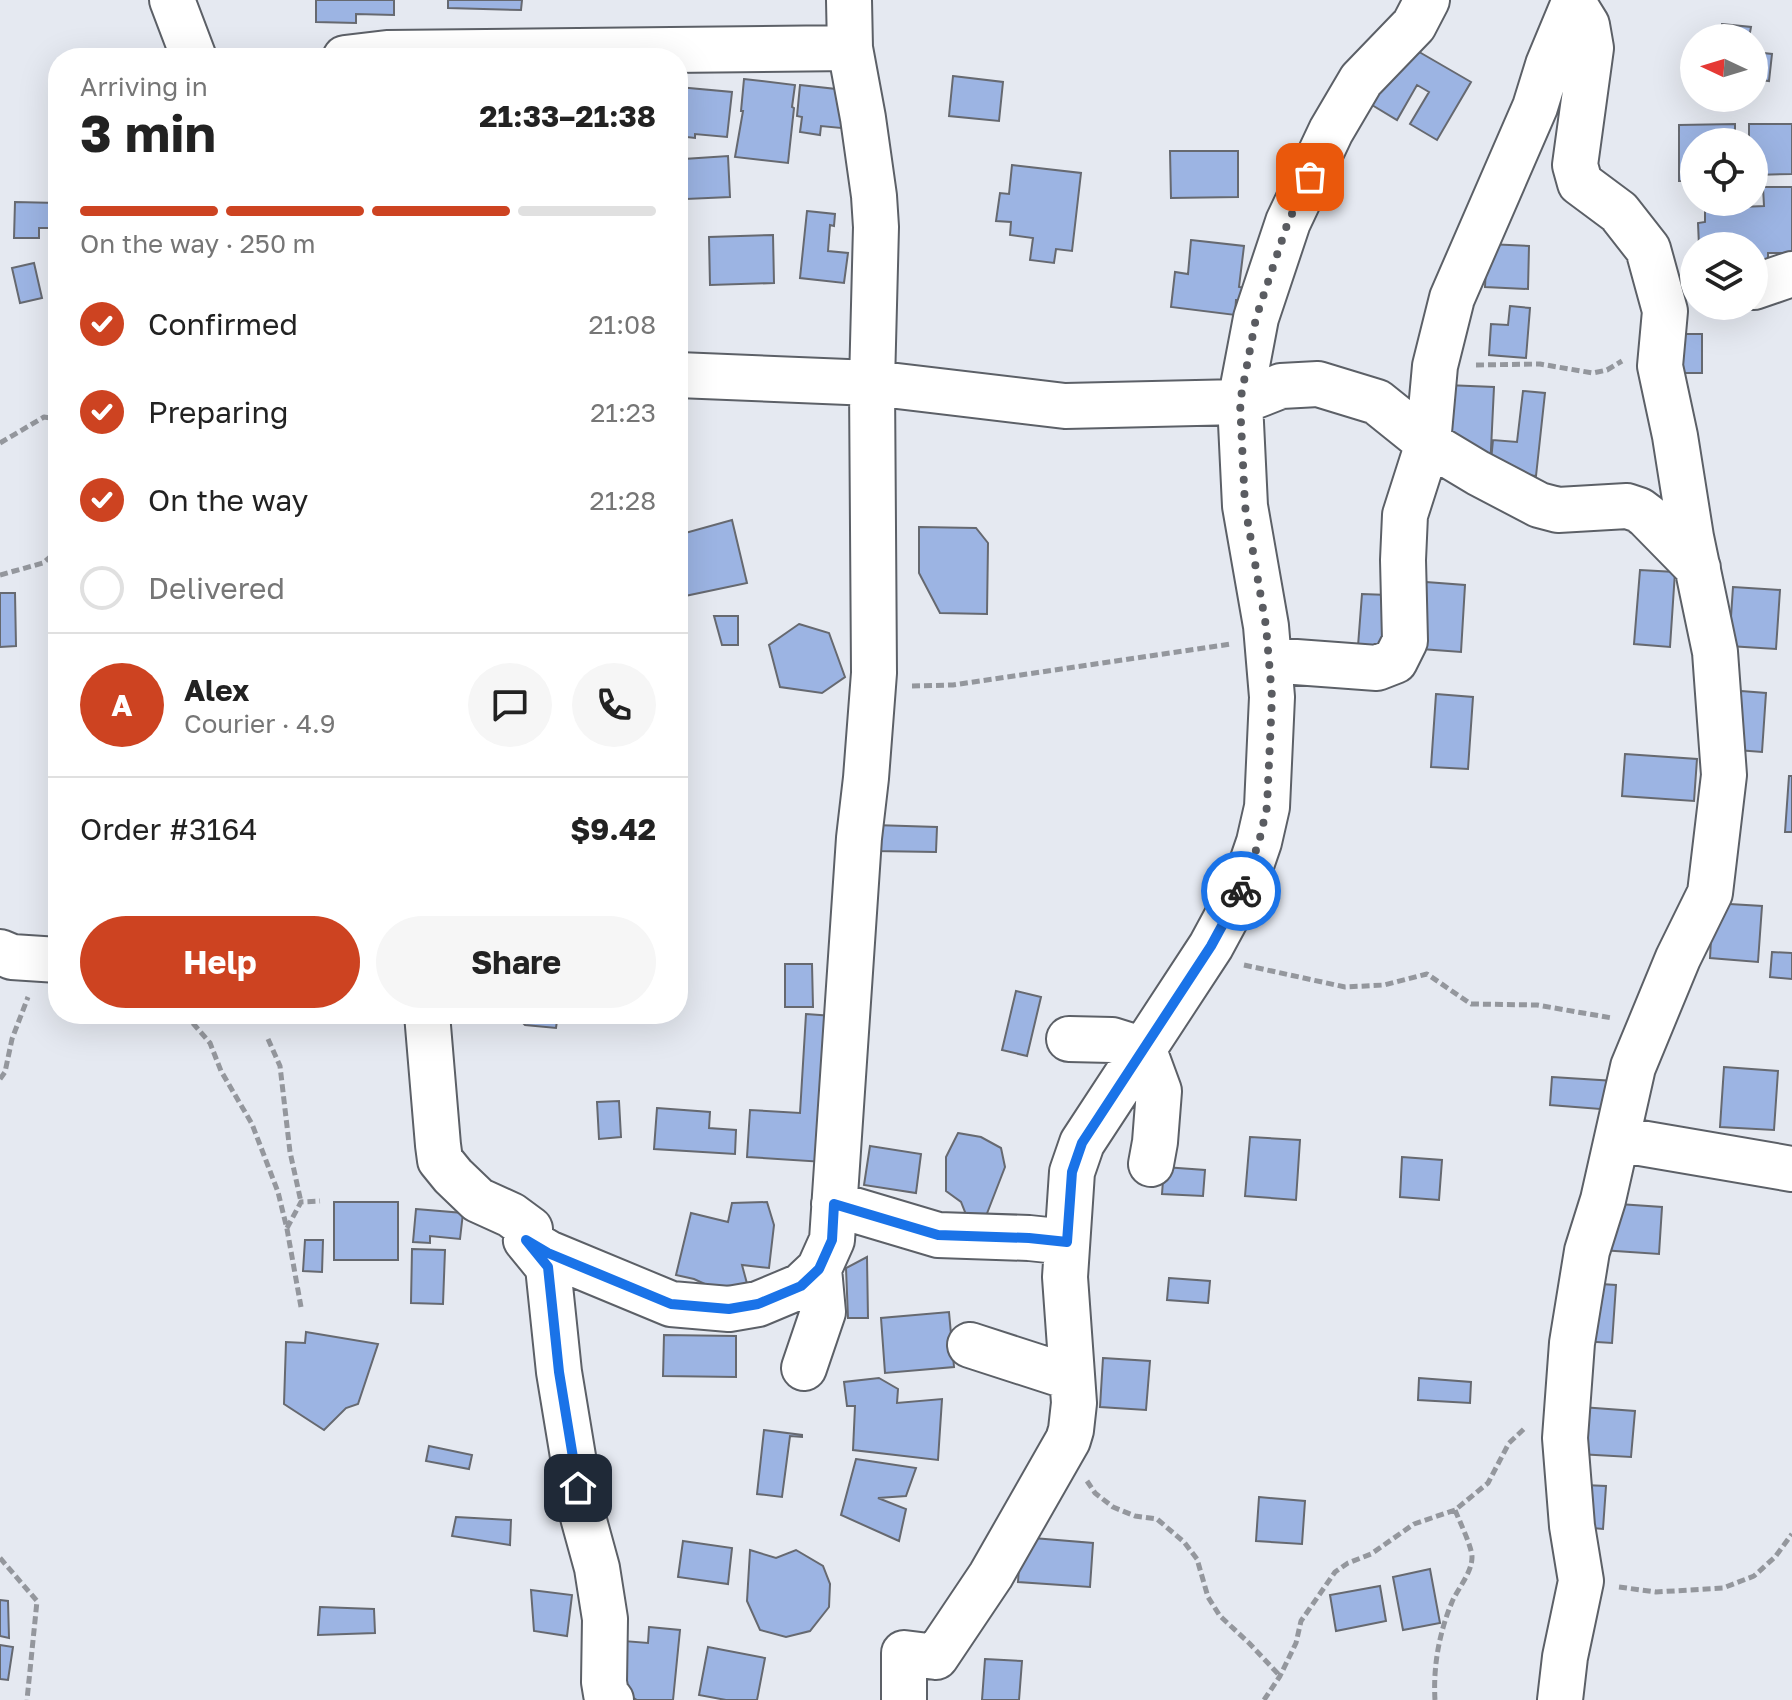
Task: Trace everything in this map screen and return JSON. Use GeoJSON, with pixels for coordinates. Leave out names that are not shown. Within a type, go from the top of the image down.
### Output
{"type":"FeatureCollection","features":[{"type":"Feature","properties":{"kind":"street"},"geometry":{"type":"LineString","coordinates":[[172,0],[190,48]]}},
{"type":"Feature","properties":{"kind":"street"},"geometry":{"type":"LineString","coordinates":[[526,1240],[548,1253],[671,1304],[729,1309],[758,1304],[801,1286],[819,1269],[832,1240],[844,1036],[873,688],[875,610],[872,383],[876,227],[863,118],[850,48],[849,0]]}},
{"type":"Feature","properties":{"kind":"street"},"geometry":{"type":"LineString","coordinates":[[904,1700],[904,1653],[936,1657],[991,1575],[1068,1440],[1074,1416],[1065,1277],[1072,1172],[1082,1143],[1204,957],[1245,883],[1262,831],[1270,771],[1272,697],[1268,649],[1245,506],[1240,402],[1256,318],[1288,222],[1331,131],[1361,80],[1414,25],[1427,0]]}},
{"type":"Feature","properties":{"kind":"street"},"geometry":{"type":"LineString","coordinates":[[1268,649],[1377,668],[1395,661],[1405,641],[1405,515],[1428,443],[1435,366],[1452,298],[1535,107],[1548,65],[1574,2]]}},
{"type":"Feature","properties":{"kind":"street"},"geometry":{"type":"LineString","coordinates":[[1560,1700],[1565,1657],[1581,1581],[1572,1526],[1565,1438],[1572,1343],[1587,1251],[1603,1200],[1633,1067],[1678,958],[1710,893],[1724,775],[1715,652],[1660,366],[1674,317],[1648,249],[1619,212],[1580,183],[1575,165],[1591,48],[1587,25],[1574,2]]}},
{"type":"Feature","properties":{"kind":"street"},"geometry":{"type":"LineString","coordinates":[[688,50],[850,48]]}},
{"type":"Feature","properties":{"kind":"street"},"geometry":{"type":"LineString","coordinates":[[1768,282],[1792,274]]}},
{"type":"Feature","properties":{"kind":"street"},"geometry":{"type":"LineString","coordinates":[[688,375],[872,383],[1065,406],[1240,402],[1281,386],[1318,384],[1377,402],[1428,443],[1539,505],[1558,510],[1627,506],[1639,510],[1698,568]]}},
{"type":"Feature","properties":{"kind":"street"},"geometry":{"type":"LineString","coordinates":[[428,1024],[440,1160],[478,1200],[511,1215],[530,1229],[526,1240]]}},
{"type":"Feature","properties":{"kind":"street"},"geometry":{"type":"LineString","coordinates":[[1069,1039],[1112,1040],[1144,1050]]}},
{"type":"Feature","properties":{"kind":"street"},"geometry":{"type":"LineString","coordinates":[[1144,1050],[1159,1091],[1151,1164]]}},
{"type":"Feature","properties":{"kind":"street"},"geometry":{"type":"LineString","coordinates":[[1617,1139],[1792,1169]]}},
{"type":"Feature","properties":{"kind":"street"},"geometry":{"type":"LineString","coordinates":[[834,1204],[938,1235],[1067,1242]]}},
{"type":"Feature","properties":{"kind":"street"},"geometry":{"type":"LineString","coordinates":[[526,1240],[548,1267],[559,1372],[583,1517],[597,1568],[605,1619],[604,1682],[606,1694],[611,1700]]}},
{"type":"Feature","properties":{"kind":"street"},"geometry":{"type":"LineString","coordinates":[[804,1368],[823,1312],[819,1269]]}},
{"type":"Feature","properties":{"kind":"street"},"geometry":{"type":"LineString","coordinates":[[970,1345],[1072,1378]]}},
{"type":"Feature","properties":{"kind":"path"},"geometry":{"type":"LineString","coordinates":[[1435,366],[1540,364],[1593,373],[1607,370],[1674,317]]}},
{"type":"Feature","properties":{"kind":"path"},"geometry":{"type":"LineString","coordinates":[[0,443],[48,418]]}},
{"type":"Feature","properties":{"kind":"path"},"geometry":{"type":"LineString","coordinates":[[0,575],[43,563],[48,559]]}},
{"type":"Feature","properties":{"kind":"path"},"geometry":{"type":"LineString","coordinates":[[873,688],[953,685],[1268,649]]}},
{"type":"Feature","properties":{"kind":"path"},"geometry":{"type":"LineString","coordinates":[[0,1079],[5,1072],[33,957]]}},
{"type":"Feature","properties":{"kind":"path"},"geometry":{"type":"LineString","coordinates":[[1204,957],[1345,987],[1384,985],[1427,974],[1471,1004],[1537,1005],[1650,1025]]}},
{"type":"Feature","properties":{"kind":"path"},"geometry":{"type":"LineString","coordinates":[[194,1024],[210,1043],[221,1071],[252,1124],[278,1192],[301,1307]]}},
{"type":"Feature","properties":{"kind":"path"},"geometry":{"type":"LineString","coordinates":[[268,1039],[280,1066],[290,1152],[301,1202],[287,1229]]}},
{"type":"Feature","properties":{"kind":"path"},"geometry":{"type":"LineString","coordinates":[[301,1202],[320,1201]]}},
{"type":"Feature","properties":{"kind":"path"},"geometry":{"type":"LineString","coordinates":[[1264,1700],[1296,1643],[1301,1621],[1335,1572],[1371,1554],[1414,1524],[1455,1510],[1488,1483],[1509,1443],[1569,1394]]}},
{"type":"Feature","properties":{"kind":"path"},"geometry":{"type":"LineString","coordinates":[[1068,1440],[1080,1469],[1095,1493],[1113,1507],[1135,1516],[1157,1519],[1184,1542],[1197,1559],[1208,1597],[1220,1616],[1280,1676]]}},
{"type":"Feature","properties":{"kind":"path"},"geometry":{"type":"LineString","coordinates":[[1435,1700],[1434,1678],[1442,1630],[1466,1578],[1472,1556],[1455,1510]]}},
{"type":"Feature","properties":{"kind":"path"},"geometry":{"type":"LineString","coordinates":[[1581,1581],[1656,1592],[1723,1588],[1754,1576],[1775,1557],[1792,1534]]}},
{"type":"Feature","properties":{"kind":"path"},"geometry":{"type":"LineString","coordinates":[[0,1558],[37,1601],[27,1700]]}},
{"type":"Feature","properties":{"kind":"building"},"geometry":{"type":"Polygon","coordinates":[[[316,0],[394,0],[394,15],[356,14],[356,23],[316,22],[316,0]]]}},
{"type":"Feature","properties":{"kind":"building"},"geometry":{"type":"Polygon","coordinates":[[[448,0],[522,0],[521,10],[448,8],[448,0]]]}},
{"type":"Feature","properties":{"kind":"building"},"geometry":{"type":"Polygon","coordinates":[[[1402,42],[1471,82],[1437,140],[1410,124],[1429,92],[1417,85],[1397,120],[1367,102],[1402,42]]]}},
{"type":"Feature","properties":{"kind":"building"},"geometry":{"type":"Polygon","coordinates":[[[1768,54],[1772,54],[1768,81],[1768,54]]]}},
{"type":"Feature","properties":{"kind":"building"},"geometry":{"type":"Polygon","coordinates":[[[953,76],[1003,82],[999,121],[949,116],[953,76]]]}},
{"type":"Feature","properties":{"kind":"building"},"geometry":{"type":"Polygon","coordinates":[[[744,79],[795,85],[788,163],[735,157],[743,111],[744,79]]]}},
{"type":"Feature","properties":{"kind":"building"},"geometry":{"type":"Polygon","coordinates":[[[800,85],[845,90],[841,128],[821,126],[820,135],[800,132],[802,117],[797,116],[800,85]]]}},
{"type":"Feature","properties":{"kind":"building"},"geometry":{"type":"Polygon","coordinates":[[[688,88],[732,92],[727,137],[695,134],[695,138],[688,137],[688,88]]]}},
{"type":"Feature","properties":{"kind":"building"},"geometry":{"type":"Polygon","coordinates":[[[1735,124],[1735,128],[1680,128],[1679,181],[1679,125],[1735,124]]]}},
{"type":"Feature","properties":{"kind":"building"},"geometry":{"type":"Polygon","coordinates":[[[1749,124],[1792,124],[1792,174],[1768,175],[1768,128],[1749,128],[1749,124]]]}},
{"type":"Feature","properties":{"kind":"building"},"geometry":{"type":"Polygon","coordinates":[[[1170,151],[1238,151],[1238,197],[1171,198],[1170,151]]]}},
{"type":"Feature","properties":{"kind":"building"},"geometry":{"type":"Polygon","coordinates":[[[728,156],[730,197],[688,199],[688,159],[728,156]]]}},
{"type":"Feature","properties":{"kind":"building"},"geometry":{"type":"Polygon","coordinates":[[[1012,165],[1081,173],[1072,251],[1056,249],[1054,263],[1030,260],[1033,238],[1010,235],[1011,222],[996,221],[1000,193],[1009,194],[1012,165]]]}},
{"type":"Feature","properties":{"kind":"building"},"geometry":{"type":"Polygon","coordinates":[[[1768,187],[1792,187],[1792,253],[1768,253],[1768,232],[1698,232],[1698,223],[1705,222],[1705,216],[1768,216],[1768,187]]]}},
{"type":"Feature","properties":{"kind":"building"},"geometry":{"type":"Polygon","coordinates":[[[15,202],[48,203],[48,228],[39,228],[39,238],[14,238],[15,202]]]}},
{"type":"Feature","properties":{"kind":"building"},"geometry":{"type":"Polygon","coordinates":[[[807,211],[835,214],[834,226],[830,225],[828,251],[848,253],[844,283],[800,278],[807,211]]]}},
{"type":"Feature","properties":{"kind":"building"},"geometry":{"type":"Polygon","coordinates":[[[773,235],[774,283],[710,285],[709,237],[773,235]]]}},
{"type":"Feature","properties":{"kind":"building"},"geometry":{"type":"Polygon","coordinates":[[[1191,240],[1244,246],[1239,287],[1247,288],[1245,300],[1236,300],[1235,315],[1171,307],[1175,272],[1188,274],[1191,240]]]}},
{"type":"Feature","properties":{"kind":"building"},"geometry":{"type":"Polygon","coordinates":[[[1487,244],[1529,246],[1528,289],[1485,287],[1487,244]]]}},
{"type":"Feature","properties":{"kind":"building"},"geometry":{"type":"Polygon","coordinates":[[[34,263],[42,298],[20,303],[12,268],[34,263]]]}},
{"type":"Feature","properties":{"kind":"building"},"geometry":{"type":"Polygon","coordinates":[[[1510,306],[1530,308],[1526,358],[1489,355],[1491,324],[1508,325],[1510,306]]]}},
{"type":"Feature","properties":{"kind":"building"},"geometry":{"type":"Polygon","coordinates":[[[1660,334],[1702,334],[1702,373],[1660,373],[1660,334]]]}},
{"type":"Feature","properties":{"kind":"building"},"geometry":{"type":"Polygon","coordinates":[[[1446,385],[1494,387],[1490,470],[1442,449],[1446,385]]]}},
{"type":"Feature","properties":{"kind":"building"},"geometry":{"type":"Polygon","coordinates":[[[1523,391],[1545,393],[1536,476],[1490,471],[1493,440],[1517,442],[1523,391]]]}},
{"type":"Feature","properties":{"kind":"building"},"geometry":{"type":"Polygon","coordinates":[[[732,520],[747,583],[688,595],[688,532],[732,520]]]}},
{"type":"Feature","properties":{"kind":"building"},"geometry":{"type":"Polygon","coordinates":[[[919,527],[976,528],[988,543],[987,614],[940,613],[919,573],[919,527]]]}},
{"type":"Feature","properties":{"kind":"building"},"geometry":{"type":"Polygon","coordinates":[[[1640,570],[1675,572],[1670,647],[1634,644],[1640,570]]]}},
{"type":"Feature","properties":{"kind":"building"},"geometry":{"type":"Polygon","coordinates":[[[1426,582],[1465,585],[1461,652],[1421,649],[1426,582]]]}},
{"type":"Feature","properties":{"kind":"building"},"geometry":{"type":"Polygon","coordinates":[[[1733,587],[1780,590],[1776,649],[1729,646],[1733,587]]]}},
{"type":"Feature","properties":{"kind":"building"},"geometry":{"type":"Polygon","coordinates":[[[0,593],[15,593],[16,646],[0,647],[0,593]]]}},
{"type":"Feature","properties":{"kind":"building"},"geometry":{"type":"Polygon","coordinates":[[[1362,594],[1388,595],[1384,647],[1358,646],[1362,594]]]}},
{"type":"Feature","properties":{"kind":"building"},"geometry":{"type":"Polygon","coordinates":[[[714,616],[738,616],[738,645],[722,645],[714,616]]]}},
{"type":"Feature","properties":{"kind":"building"},"geometry":{"type":"Polygon","coordinates":[[[799,624],[829,633],[845,677],[822,693],[780,687],[769,645],[799,624]]]}},
{"type":"Feature","properties":{"kind":"building"},"geometry":{"type":"Polygon","coordinates":[[[1741,691],[1766,693],[1762,752],[1737,750],[1741,691]]]}},
{"type":"Feature","properties":{"kind":"building"},"geometry":{"type":"Polygon","coordinates":[[[1436,694],[1473,697],[1468,769],[1431,767],[1436,694]]]}},
{"type":"Feature","properties":{"kind":"building"},"geometry":{"type":"Polygon","coordinates":[[[1625,754],[1697,759],[1694,801],[1622,796],[1625,754]]]}},
{"type":"Feature","properties":{"kind":"building"},"geometry":{"type":"Polygon","coordinates":[[[1789,776],[1792,776],[1792,832],[1785,832],[1789,776]]]}},
{"type":"Feature","properties":{"kind":"building"},"geometry":{"type":"Polygon","coordinates":[[[874,825],[937,827],[936,852],[874,851],[874,825]]]}},
{"type":"Feature","properties":{"kind":"building"},"geometry":{"type":"Polygon","coordinates":[[[1713,903],[1762,906],[1758,962],[1710,958],[1713,903]]]}},
{"type":"Feature","properties":{"kind":"building"},"geometry":{"type":"Polygon","coordinates":[[[1772,952],[1792,953],[1792,979],[1770,977],[1772,952]]]}},
{"type":"Feature","properties":{"kind":"building"},"geometry":{"type":"Polygon","coordinates":[[[785,964],[812,964],[813,1007],[785,1007],[785,964]]]}},
{"type":"Feature","properties":{"kind":"building"},"geometry":{"type":"Polygon","coordinates":[[[1016,991],[1041,997],[1027,1056],[1002,1050],[1016,991]]]}},
{"type":"Feature","properties":{"kind":"building"},"geometry":{"type":"Polygon","coordinates":[[[806,1014],[833,1016],[824,1162],[747,1157],[750,1110],[800,1113],[806,1014]]]}},
{"type":"Feature","properties":{"kind":"building"},"geometry":{"type":"Polygon","coordinates":[[[524,1024],[557,1024],[556,1028],[524,1024]]]}},
{"type":"Feature","properties":{"kind":"building"},"geometry":{"type":"Polygon","coordinates":[[[1724,1067],[1778,1071],[1774,1130],[1720,1127],[1724,1067]]]}},
{"type":"Feature","properties":{"kind":"building"},"geometry":{"type":"Polygon","coordinates":[[[1552,1077],[1615,1081],[1613,1110],[1550,1105],[1552,1077]]]}},
{"type":"Feature","properties":{"kind":"building"},"geometry":{"type":"Polygon","coordinates":[[[619,1101],[621,1137],[599,1139],[597,1102],[619,1101]]]}},
{"type":"Feature","properties":{"kind":"building"},"geometry":{"type":"Polygon","coordinates":[[[657,1108],[710,1112],[709,1128],[736,1130],[735,1154],[654,1149],[657,1108]]]}},
{"type":"Feature","properties":{"kind":"building"},"geometry":{"type":"Polygon","coordinates":[[[958,1133],[981,1137],[1001,1148],[1005,1167],[986,1216],[969,1222],[961,1202],[946,1191],[946,1157],[958,1133]]]}},
{"type":"Feature","properties":{"kind":"building"},"geometry":{"type":"Polygon","coordinates":[[[1250,1137],[1300,1140],[1296,1200],[1245,1196],[1250,1137]]]}},
{"type":"Feature","properties":{"kind":"building"},"geometry":{"type":"Polygon","coordinates":[[[870,1146],[921,1154],[916,1193],[864,1185],[870,1146]]]}},
{"type":"Feature","properties":{"kind":"building"},"geometry":{"type":"Polygon","coordinates":[[[1402,1157],[1442,1160],[1439,1200],[1400,1197],[1402,1157]]]}},
{"type":"Feature","properties":{"kind":"building"},"geometry":{"type":"Polygon","coordinates":[[[1164,1167],[1205,1170],[1203,1196],[1162,1194],[1164,1167]]]}},
{"type":"Feature","properties":{"kind":"building"},"geometry":{"type":"Polygon","coordinates":[[[334,1202],[398,1202],[398,1260],[334,1260],[334,1202]]]}},
{"type":"Feature","properties":{"kind":"building"},"geometry":{"type":"Polygon","coordinates":[[[767,1202],[774,1225],[769,1268],[742,1265],[749,1291],[718,1290],[676,1275],[691,1213],[728,1222],[732,1203],[767,1202]]]}},
{"type":"Feature","properties":{"kind":"building"},"geometry":{"type":"Polygon","coordinates":[[[1604,1203],[1662,1207],[1659,1254],[1601,1250],[1604,1203]]]}},
{"type":"Feature","properties":{"kind":"building"},"geometry":{"type":"Polygon","coordinates":[[[416,1209],[463,1213],[460,1239],[430,1236],[430,1243],[413,1242],[416,1209]]]}},
{"type":"Feature","properties":{"kind":"building"},"geometry":{"type":"Polygon","coordinates":[[[305,1240],[323,1240],[322,1272],[303,1271],[305,1240]]]}},
{"type":"Feature","properties":{"kind":"building"},"geometry":{"type":"Polygon","coordinates":[[[412,1249],[445,1250],[443,1304],[411,1303],[412,1249]]]}},
{"type":"Feature","properties":{"kind":"building"},"geometry":{"type":"Polygon","coordinates":[[[867,1257],[868,1318],[848,1318],[846,1268],[867,1257]]]}},
{"type":"Feature","properties":{"kind":"building"},"geometry":{"type":"Polygon","coordinates":[[[1169,1278],[1210,1281],[1208,1303],[1167,1300],[1169,1278]]]}},
{"type":"Feature","properties":{"kind":"building"},"geometry":{"type":"Polygon","coordinates":[[[1585,1283],[1616,1285],[1612,1343],[1581,1341],[1585,1283]]]}},
{"type":"Feature","properties":{"kind":"building"},"geometry":{"type":"Polygon","coordinates":[[[949,1312],[954,1367],[885,1373],[881,1318],[949,1312]]]}},
{"type":"Feature","properties":{"kind":"building"},"geometry":{"type":"Polygon","coordinates":[[[306,1332],[378,1344],[358,1404],[346,1408],[324,1430],[284,1404],[286,1342],[305,1343],[306,1332]]]}},
{"type":"Feature","properties":{"kind":"building"},"geometry":{"type":"Polygon","coordinates":[[[664,1335],[736,1336],[736,1377],[663,1376],[664,1335]]]}},
{"type":"Feature","properties":{"kind":"building"},"geometry":{"type":"Polygon","coordinates":[[[1103,1358],[1150,1361],[1146,1410],[1100,1407],[1103,1358]]]}},
{"type":"Feature","properties":{"kind":"building"},"geometry":{"type":"Polygon","coordinates":[[[879,1378],[898,1389],[897,1403],[942,1399],[938,1460],[853,1450],[855,1406],[847,1406],[844,1382],[879,1378]]]}},
{"type":"Feature","properties":{"kind":"building"},"geometry":{"type":"Polygon","coordinates":[[[1419,1378],[1471,1382],[1470,1403],[1418,1400],[1419,1378]]]}},
{"type":"Feature","properties":{"kind":"building"},"geometry":{"type":"Polygon","coordinates":[[[1581,1407],[1635,1411],[1631,1457],[1578,1454],[1581,1407]]]}},
{"type":"Feature","properties":{"kind":"building"},"geometry":{"type":"Polygon","coordinates":[[[764,1430],[802,1435],[790,1436],[782,1497],[757,1494],[764,1430]]]}},
{"type":"Feature","properties":{"kind":"building"},"geometry":{"type":"Polygon","coordinates":[[[429,1446],[472,1455],[469,1469],[426,1461],[429,1446]]]}},
{"type":"Feature","properties":{"kind":"building"},"geometry":{"type":"Polygon","coordinates":[[[856,1459],[916,1468],[906,1496],[878,1498],[906,1509],[899,1541],[841,1515],[856,1459]]]}},
{"type":"Feature","properties":{"kind":"building"},"geometry":{"type":"Polygon","coordinates":[[[1584,1485],[1606,1486],[1603,1529],[1581,1527],[1584,1485]]]}},
{"type":"Feature","properties":{"kind":"building"},"geometry":{"type":"Polygon","coordinates":[[[1259,1497],[1305,1501],[1302,1544],[1256,1541],[1259,1497]]]}},
{"type":"Feature","properties":{"kind":"building"},"geometry":{"type":"Polygon","coordinates":[[[456,1517],[511,1520],[510,1545],[452,1536],[456,1517]]]}},
{"type":"Feature","properties":{"kind":"building"},"geometry":{"type":"Polygon","coordinates":[[[1021,1537],[1093,1543],[1090,1587],[1018,1582],[1021,1537]]]}},
{"type":"Feature","properties":{"kind":"building"},"geometry":{"type":"Polygon","coordinates":[[[683,1541],[732,1548],[728,1584],[678,1577],[683,1541]]]}},
{"type":"Feature","properties":{"kind":"building"},"geometry":{"type":"Polygon","coordinates":[[[750,1550],[776,1558],[796,1550],[823,1566],[830,1584],[829,1607],[810,1631],[786,1637],[760,1630],[747,1601],[750,1550]]]}},
{"type":"Feature","properties":{"kind":"building"},"geometry":{"type":"Polygon","coordinates":[[[1430,1569],[1440,1623],[1403,1630],[1393,1577],[1430,1569]]]}},
{"type":"Feature","properties":{"kind":"building"},"geometry":{"type":"Polygon","coordinates":[[[1380,1586],[1386,1621],[1336,1631],[1330,1595],[1380,1586]]]}},
{"type":"Feature","properties":{"kind":"building"},"geometry":{"type":"Polygon","coordinates":[[[531,1590],[572,1595],[567,1636],[534,1631],[531,1590]]]}},
{"type":"Feature","properties":{"kind":"building"},"geometry":{"type":"Polygon","coordinates":[[[0,1600],[8,1601],[9,1638],[0,1636],[0,1600]]]}},
{"type":"Feature","properties":{"kind":"building"},"geometry":{"type":"Polygon","coordinates":[[[320,1607],[374,1609],[375,1633],[318,1635],[320,1607]]]}},
{"type":"Feature","properties":{"kind":"building"},"geometry":{"type":"Polygon","coordinates":[[[649,1627],[680,1630],[673,1700],[637,1700],[619,1689],[624,1641],[648,1643],[649,1627]]]}},
{"type":"Feature","properties":{"kind":"building"},"geometry":{"type":"Polygon","coordinates":[[[0,1645],[13,1647],[8,1680],[0,1679],[0,1645]]]}},
{"type":"Feature","properties":{"kind":"building"},"geometry":{"type":"Polygon","coordinates":[[[708,1647],[765,1658],[757,1700],[726,1700],[699,1695],[708,1647]]]}},
{"type":"Feature","properties":{"kind":"building"},"geometry":{"type":"Polygon","coordinates":[[[985,1659],[1022,1661],[1019,1700],[982,1700],[985,1659]]]}},
{"type":"Feature","properties":{"kind":"way so far"},"geometry":{"type":"LineString","coordinates":[[1241,891],[1259,842],[1267,807],[1272,697],[1266,626],[1245,506],[1240,402],[1256,318],[1288,222],[1310,177]]}},
{"type":"Feature","properties":{"kind":"route"},"geometry":{"type":"LineString","coordinates":[[578,1488],[559,1372],[548,1267],[526,1240],[548,1253],[671,1304],[729,1309],[758,1304],[801,1286],[819,1269],[832,1240],[834,1204],[938,1235],[1067,1242],[1072,1172],[1082,1143],[1211,946],[1241,891]]}}]}
